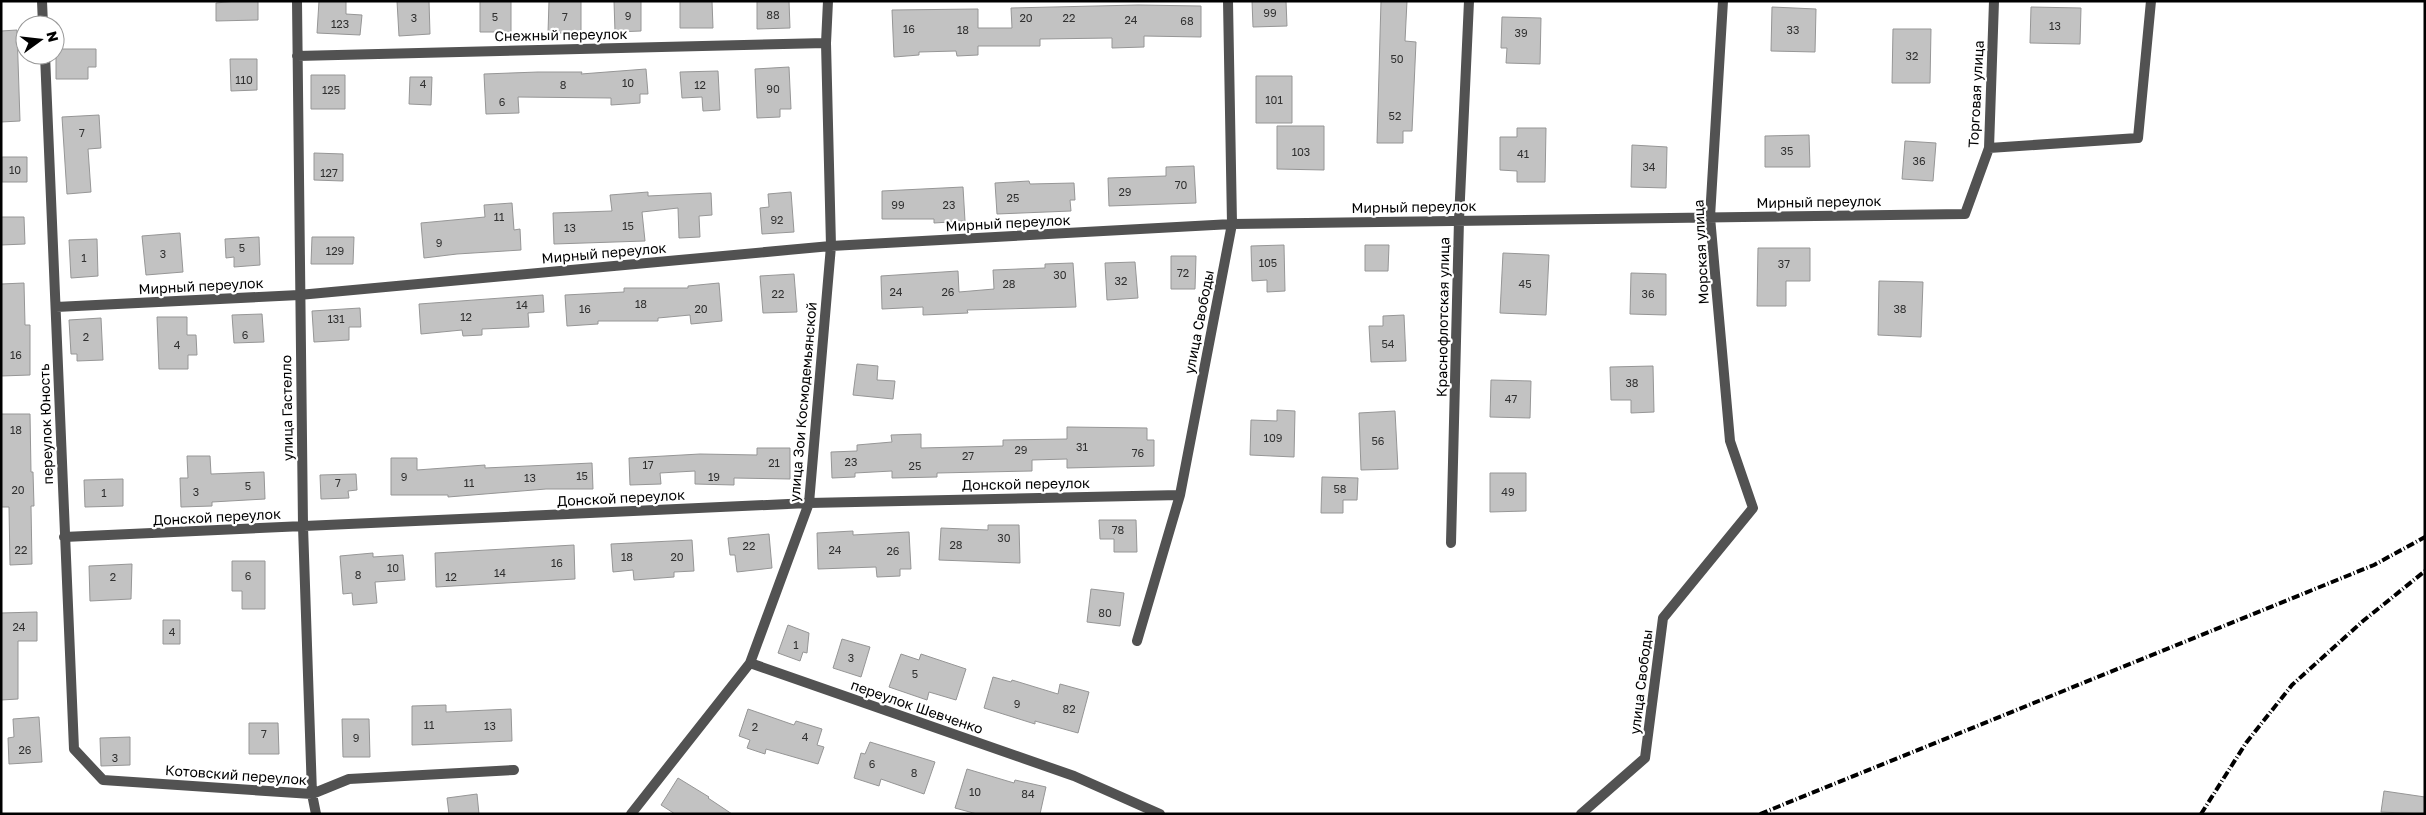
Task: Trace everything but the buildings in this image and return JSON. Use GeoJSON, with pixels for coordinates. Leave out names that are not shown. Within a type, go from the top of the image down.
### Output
{"type":"FeatureCollection","features":[{"type":"Feature","properties":{"kind":"street"},"geometry":{"type":"LineString","coordinates":[[42,1],[43,15]]}},
{"type":"Feature","properties":{"kind":"street","name":"улица Гастелло"},"geometry":{"type":"LineString","coordinates":[[297,1],[299,295],[304,526],[312,794],[316,814]]}},
{"type":"Feature","properties":{"kind":"street","name":"улица Зои Космодемьянской"},"geometry":{"type":"LineString","coordinates":[[631,814],[750,663],[809,503],[830,246],[826,43],[828,1]]}},
{"type":"Feature","properties":{"kind":"street","name":"улица Свободы"},"geometry":{"type":"LineString","coordinates":[[1137,641],[1180,495],[1232,224],[1228,1]]}},
{"type":"Feature","properties":{"kind":"street","name":"Краснофлотская улица"},"geometry":{"type":"LineString","coordinates":[[1451,544],[1459,220],[1469,1]]}},
{"type":"Feature","properties":{"kind":"street","name":"Морская улица"},"geometry":{"type":"LineString","coordinates":[[1723,1],[1710,217],[1730,441]]}},
{"type":"Feature","properties":{"kind":"street","name":"Торговая улица"},"geometry":{"type":"LineString","coordinates":[[1965,214],[1989,148],[1994,1]]}},
{"type":"Feature","properties":{"kind":"street"},"geometry":{"type":"LineString","coordinates":[[1989,148],[2138,138],[2151,1]]}},
{"type":"Feature","properties":{"kind":"street","name":"Снежный переулок"},"geometry":{"type":"LineString","coordinates":[[297,56],[826,43]]}},
{"type":"Feature","properties":{"kind":"street","name":"переулок Юность"},"geometry":{"type":"LineString","coordinates":[[45,65],[74,749],[103,780]]}},
{"type":"Feature","properties":{"kind":"street","name":"Мирный переулок"},"geometry":{"type":"LineString","coordinates":[[56,307],[299,295],[830,246],[1232,224],[1965,214]]}},
{"type":"Feature","properties":{"kind":"street","name":"улица Свободы"},"geometry":{"type":"LineString","coordinates":[[1581,814],[1645,758],[1663,618],[1753,508],[1730,441]]}},
{"type":"Feature","properties":{"kind":"street","name":"Донской переулок"},"geometry":{"type":"LineString","coordinates":[[64,537],[809,503],[1180,495]]}},
{"type":"Feature","properties":{"kind":"street","name":"переулок Шевченко"},"geometry":{"type":"LineString","coordinates":[[750,663],[1074,776],[1160,814]]}},
{"type":"Feature","properties":{"kind":"street","name":"Котовский переулок"},"geometry":{"type":"LineString","coordinates":[[103,780],[312,794],[349,779],[514,770]]}},
{"type":"Feature","properties":{"kind":"railway"},"geometry":{"type":"LineString","coordinates":[[1760,814],[2374,565],[2425,537]]}},
{"type":"Feature","properties":{"kind":"railway"},"geometry":{"type":"LineString","coordinates":[[2201,814],[2246,743],[2292,685],[2363,621],[2425,571]]}}]}
